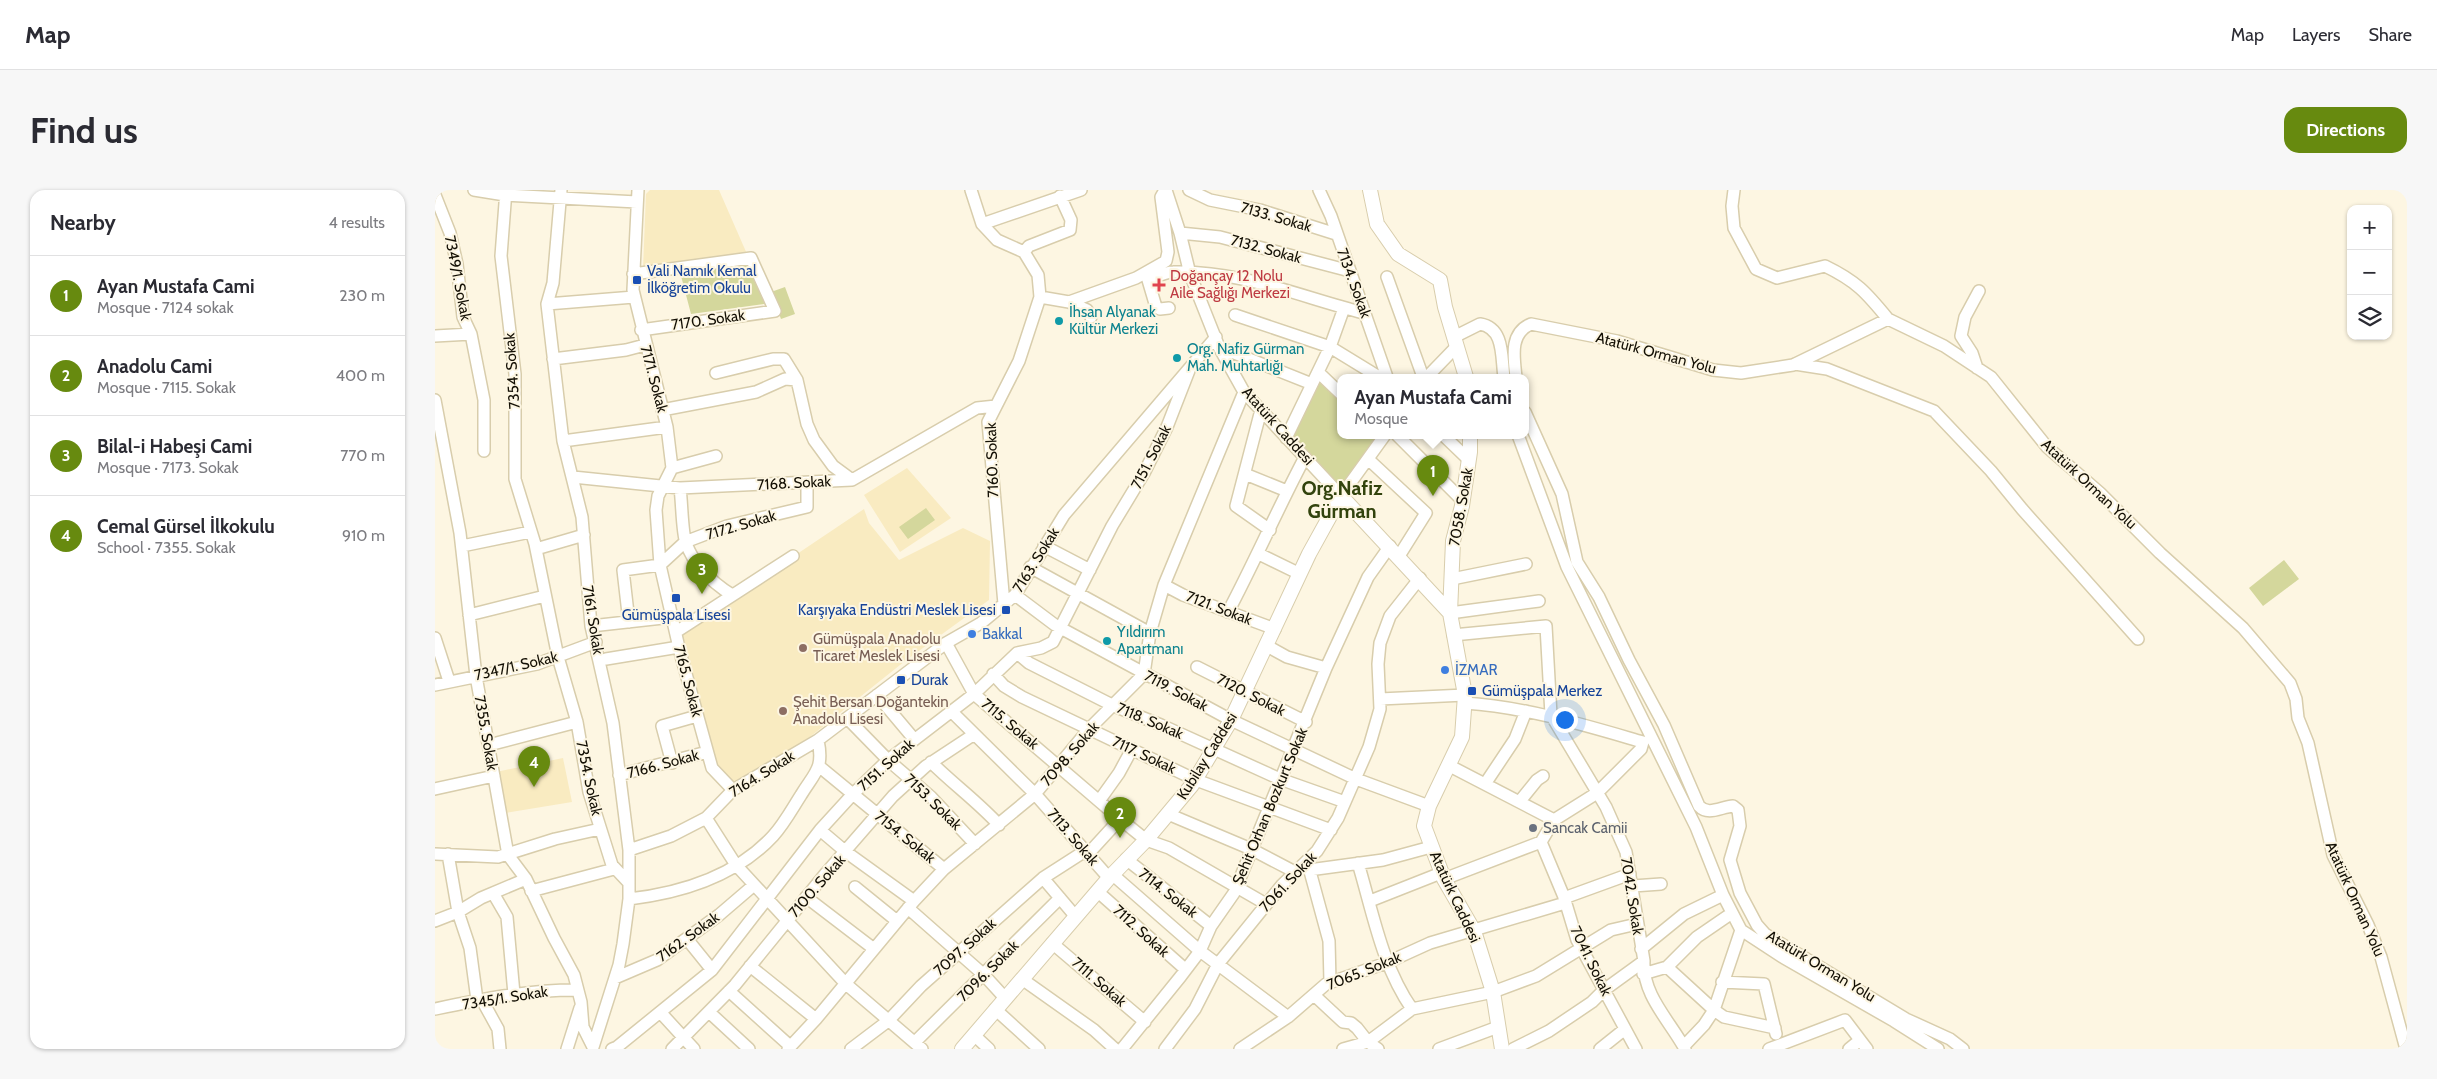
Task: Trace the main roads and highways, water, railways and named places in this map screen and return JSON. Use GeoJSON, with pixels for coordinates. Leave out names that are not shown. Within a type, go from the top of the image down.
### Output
{"type":"FeatureCollection","features":[{"type":"Feature","properties":{"kind":"main road"},"geometry":{"type":"LineString","coordinates":[[1369,190],[1377,224],[1398,254],[1441,280],[1445,307],[1465,374]]}},
{"type":"Feature","properties":{"kind":"main road","name":"7058. Sokak"},"geometry":{"type":"LineString","coordinates":[[1450,613],[1453,541],[1463,501],[1470,439]]}},
{"type":"Feature","properties":{"kind":"main road","name":"Atatürk Caddesi"},"geometry":{"type":"LineString","coordinates":[[1341,496],[1420,578],[1450,613],[1465,699],[1463,737],[1447,765],[1429,806],[1424,826],[1442,876],[1474,931],[1493,992],[1502,1049]]}},
{"type":"Feature","properties":{"kind":"main road","name":"Kubilay Caddesi"},"geometry":{"type":"LineString","coordinates":[[962,1049],[1110,876],[1146,840],[1195,780],[1231,720],[1300,574],[1341,496]]}},
{"type":"Feature","properties":{"kind":"place","name":"Vali Namık Kemal İlköğretim Okulu"},"geometry":{"type":"Point","coordinates":[637,280]}},
{"type":"Feature","properties":{"kind":"place","name":"Doğançay 12 Nolu Aile Sağlığı Merkezi"},"geometry":{"type":"Point","coordinates":[1159,285]}},
{"type":"Feature","properties":{"kind":"place","name":"İhsan Alyanak Kültür Merkezi"},"geometry":{"type":"Point","coordinates":[1059,321]}},
{"type":"Feature","properties":{"kind":"place","name":"Org. Nafiz Gürman Mah. Muhtarlığı"},"geometry":{"type":"Point","coordinates":[1177,358]}},
{"type":"Feature","properties":{"kind":"place","name":"Ayan Mustafa Cami"},"geometry":{"type":"Point","coordinates":[1433,496]}},
{"type":"Feature","properties":{"kind":"place","name":"Bilal-i Habeşi Cami"},"geometry":{"type":"Point","coordinates":[702,594]}},
{"type":"Feature","properties":{"kind":"place","name":"Gümüşpala Lisesi"},"geometry":{"type":"Point","coordinates":[676,598]}},
{"type":"Feature","properties":{"kind":"place","name":"Karşıyaka Endüstri Meslek Lisesi"},"geometry":{"type":"Point","coordinates":[1006,610]}},
{"type":"Feature","properties":{"kind":"place","name":"Bakkal"},"geometry":{"type":"Point","coordinates":[972,634]}},
{"type":"Feature","properties":{"kind":"place","name":"Yıldırım Apartmanı"},"geometry":{"type":"Point","coordinates":[1107,641]}},
{"type":"Feature","properties":{"kind":"place","name":"Gümüşpala Anadolu Ticaret Meslek Lisesi"},"geometry":{"type":"Point","coordinates":[803,648]}},
{"type":"Feature","properties":{"kind":"place","name":"İZMAR"},"geometry":{"type":"Point","coordinates":[1445,670]}},
{"type":"Feature","properties":{"kind":"place","name":"Durak"},"geometry":{"type":"Point","coordinates":[901,680]}},
{"type":"Feature","properties":{"kind":"place","name":"Gümüşpala Merkez"},"geometry":{"type":"Point","coordinates":[1472,691]}},
{"type":"Feature","properties":{"kind":"place","name":"Şehit Bersan Doğantekin Anadolu Lisesi"},"geometry":{"type":"Point","coordinates":[783,711]}},
{"type":"Feature","properties":{"kind":"place","name":"Cemal Gürsel İlkokulu"},"geometry":{"type":"Point","coordinates":[534,787]}},
{"type":"Feature","properties":{"kind":"place","name":"Sancak Camii"},"geometry":{"type":"Point","coordinates":[1533,828]}},
{"type":"Feature","properties":{"kind":"place","name":"Anadolu Cami"},"geometry":{"type":"Point","coordinates":[1120,838]}},
{"type":"Feature","properties":{"kind":"district","name":"Org.Nafiz Gürman"},"geometry":{"type":"Point","coordinates":[1342,500]}}]}
